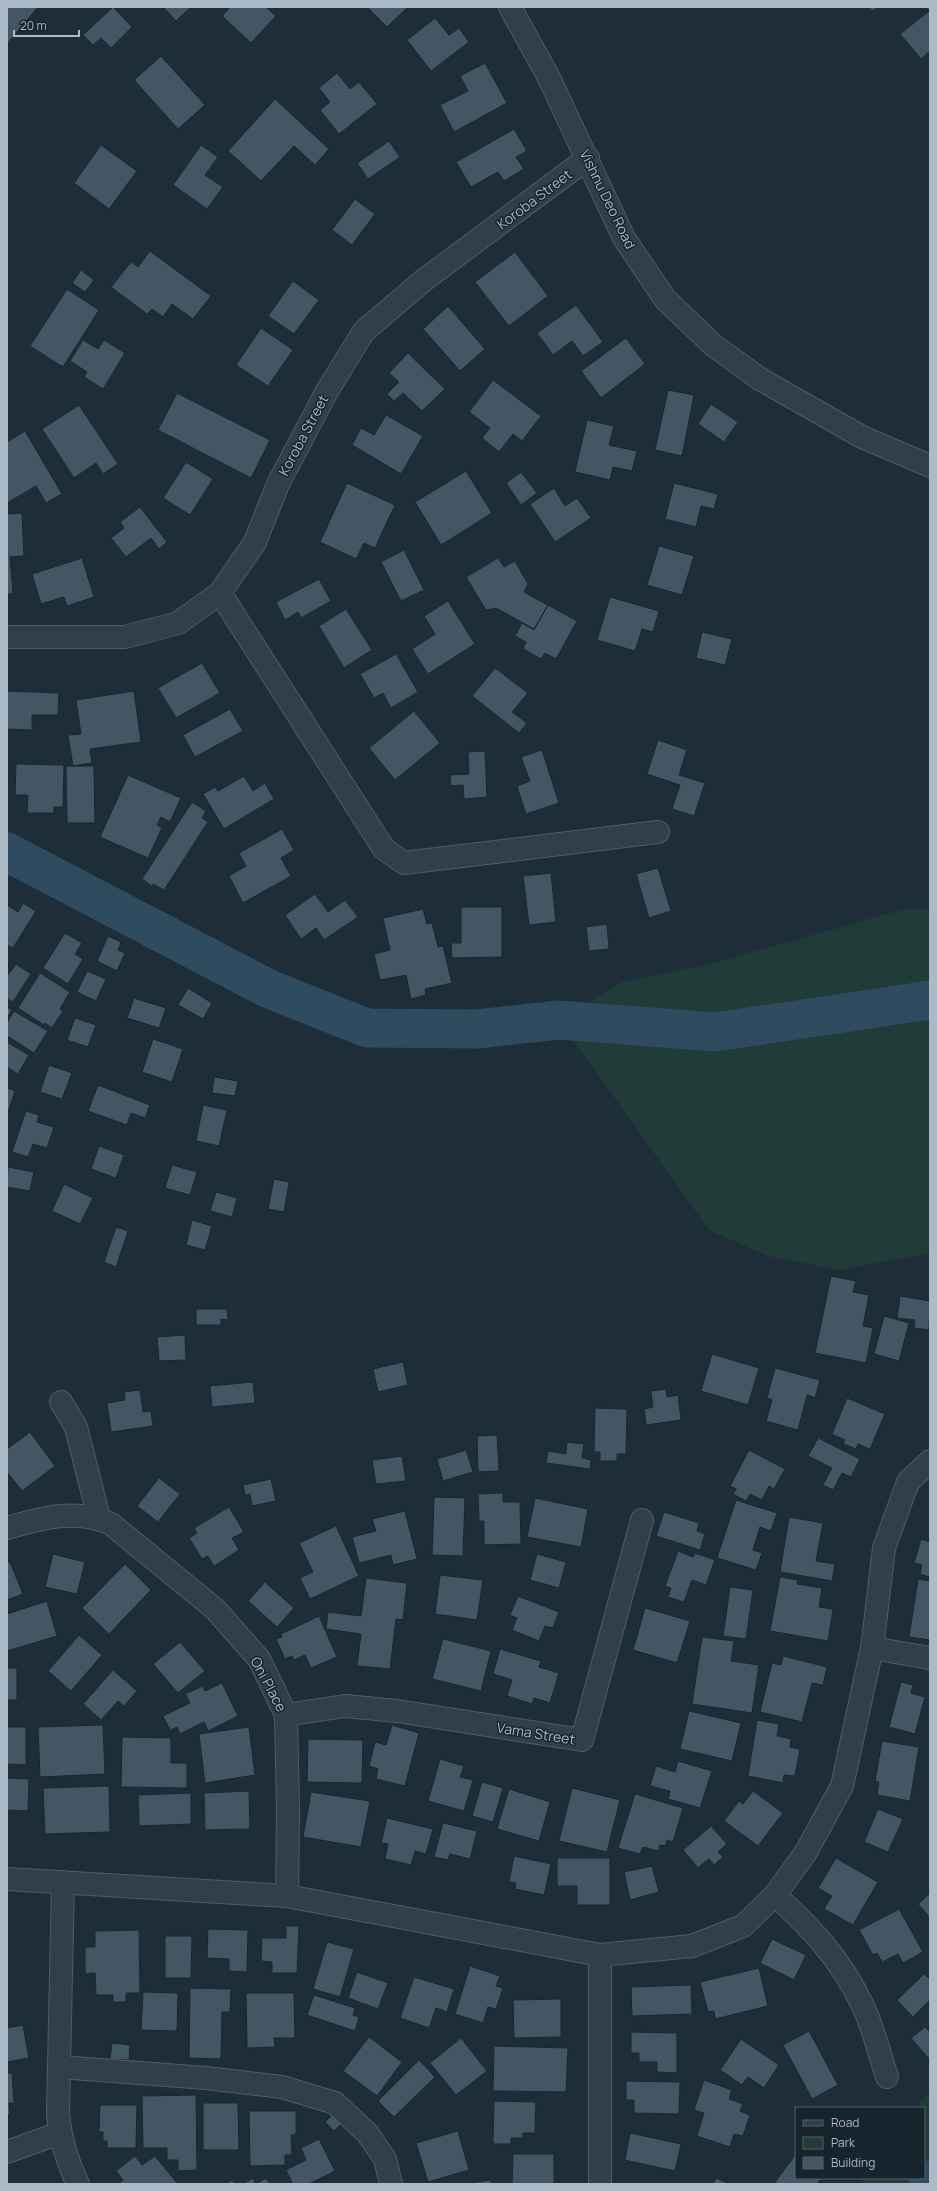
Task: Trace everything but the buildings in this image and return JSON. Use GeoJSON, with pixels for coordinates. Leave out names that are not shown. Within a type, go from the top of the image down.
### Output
{"type":"FeatureCollection","features":[{"type":"Feature","properties":{"kind":"street","name":"Vishnu Deo Road"},"geometry":{"type":"LineString","coordinates":[[510,7],[548,76],[588,158],[624,238],[665,298],[713,345],[760,379],[862,437],[930,466]]}},
{"type":"Feature","properties":{"kind":"street","name":"Koroba Street"},"geometry":{"type":"LineString","coordinates":[[7,637],[125,637],[178,623],[220,593],[255,542],[278,484],[327,390],[364,331],[424,280],[588,158]]}},
{"type":"Feature","properties":{"kind":"street"},"geometry":{"type":"LineString","coordinates":[[220,593],[384,849],[404,863],[658,832]]}},
{"type":"Feature","properties":{"kind":"street"},"geometry":{"type":"LineString","coordinates":[[7,1528],[52,1517],[73,1514],[99,1518],[76,1426],[61,1402]]}},
{"type":"Feature","properties":{"kind":"street"},"geometry":{"type":"LineString","coordinates":[[7,1879],[286,1896],[600,1955],[692,1946],[743,1926],[775,1895],[806,1852],[842,1786],[872,1648],[884,1548],[908,1482],[930,1460]]}},
{"type":"Feature","properties":{"kind":"street","name":"Oni Place"},"geometry":{"type":"LineString","coordinates":[[99,1518],[111,1524],[215,1609],[259,1659],[286,1715],[288,1811],[286,1896]]}},
{"type":"Feature","properties":{"kind":"street","name":"Vama Street"},"geometry":{"type":"LineString","coordinates":[[286,1715],[345,1706],[398,1711],[582,1740],[642,1520]]}},
{"type":"Feature","properties":{"kind":"street"},"geometry":{"type":"LineString","coordinates":[[872,1648],[930,1658]]}},
{"type":"Feature","properties":{"kind":"street"},"geometry":{"type":"LineString","coordinates":[[63,1882],[58,2113],[60,2133],[68,2164],[78,2184]]}},
{"type":"Feature","properties":{"kind":"street"},"geometry":{"type":"LineString","coordinates":[[775,1895],[804,1922],[835,1956],[862,2003],[888,2077]]}},
{"type":"Feature","properties":{"kind":"street"},"geometry":{"type":"LineString","coordinates":[[600,1955],[600,2184]]}},
{"type":"Feature","properties":{"kind":"street"},"geometry":{"type":"LineString","coordinates":[[60,2067],[206,2078],[282,2087],[335,2103],[368,2134],[385,2159],[391,2184]]}},
{"type":"Feature","properties":{"kind":"street"},"geometry":{"type":"LineString","coordinates":[[7,2152],[60,2133]]}},
{"type":"Feature","properties":{"kind":"green space"},"geometry":{"type":"Polygon","coordinates":[[[930,909],[930,1253],[839,1270],[768,1256],[709,1230],[559,1020],[620,983],[714,963],[901,910],[930,909]]]}},
{"type":"Feature","properties":{"kind":"green space"},"geometry":{"type":"Polygon","coordinates":[[[930,2090],[930,2184],[861,2184],[864,2179],[925,2179],[925,2107],[917,2107],[930,2090]]]}},
{"type":"Feature","properties":{"kind":"waterway"},"geometry":{"type":"LineString","coordinates":[[7,852],[269,989],[367,1028],[477,1029],[559,1020],[716,1032],[930,1000]]}},
{"type":"Feature","properties":{"kind":"waterway"},"geometry":{"type":"LineString","coordinates":[[928,2184],[930,2180]]}}]}
